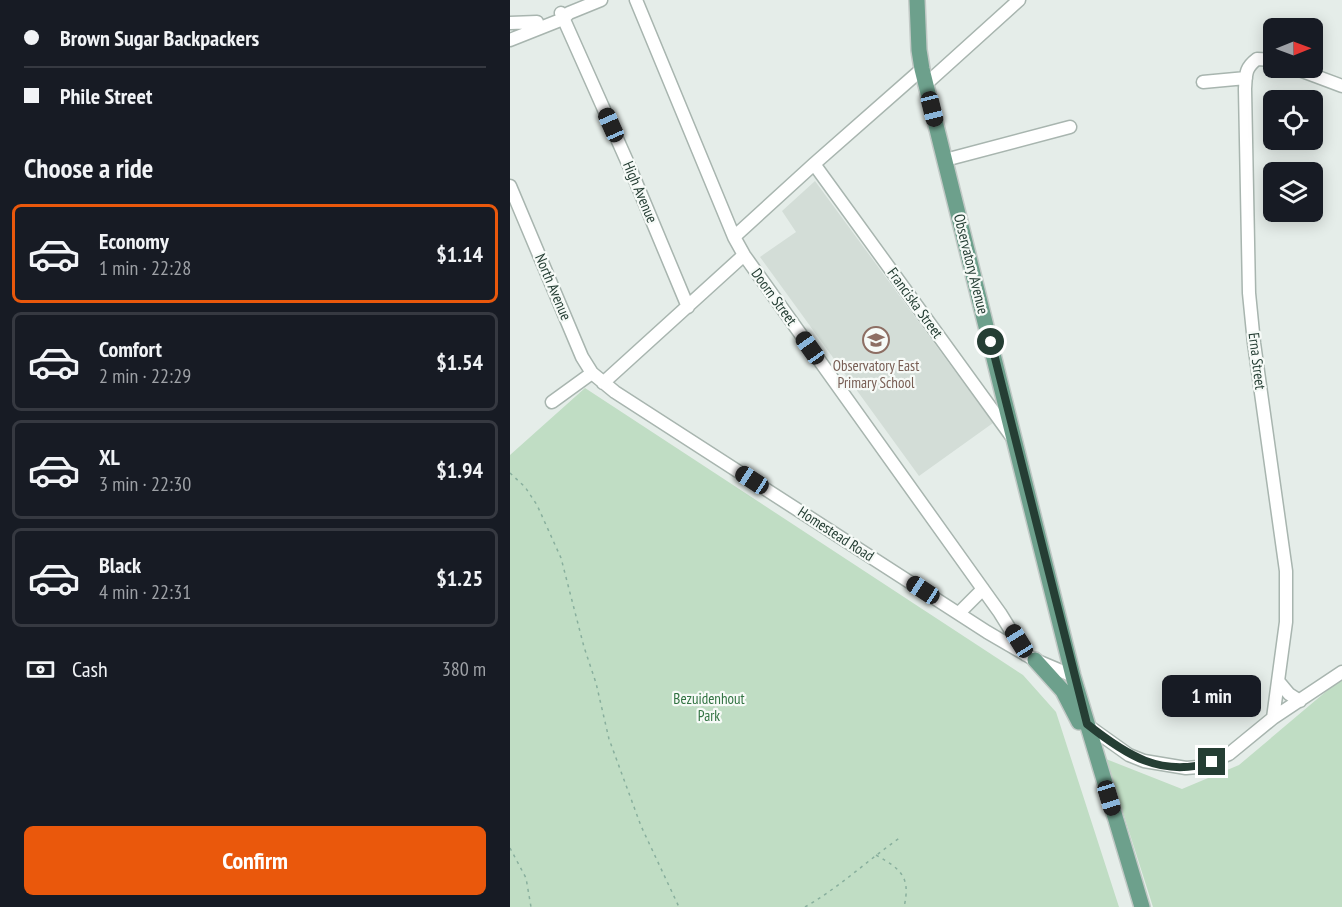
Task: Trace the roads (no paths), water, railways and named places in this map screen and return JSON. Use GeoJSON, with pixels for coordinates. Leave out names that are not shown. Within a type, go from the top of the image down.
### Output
{"type":"FeatureCollection","features":[{"type":"Feature","properties":{"kind":"main road","name":"Observatory Avenue"},"geometry":{"type":"LineString","coordinates":[[917,0],[919,50],[924,77],[1073,676],[1142,907]]}},
{"type":"Feature","properties":{"kind":"main road"},"geometry":{"type":"LineString","coordinates":[[1030,657],[1063,691],[1096,754]]}},
{"type":"Feature","properties":{"kind":"street"},"geometry":{"type":"LineString","coordinates":[[510,40],[601,0]]}},
{"type":"Feature","properties":{"kind":"street","name":"Doorn Street"},"geometry":{"type":"LineString","coordinates":[[636,0],[734,237],[744,255],[1030,657]]}},
{"type":"Feature","properties":{"kind":"street"},"geometry":{"type":"LineString","coordinates":[[734,237],[814,164],[1019,0]]}},
{"type":"Feature","properties":{"kind":"street"},"geometry":{"type":"LineString","coordinates":[[510,34],[537,22],[564,15]]}},
{"type":"Feature","properties":{"kind":"street","name":"High Avenue"},"geometry":{"type":"LineString","coordinates":[[564,15],[688,307]]}},
{"type":"Feature","properties":{"kind":"street"},"geometry":{"type":"LineString","coordinates":[[510,23],[537,22]]}},
{"type":"Feature","properties":{"kind":"street"},"geometry":{"type":"LineString","coordinates":[[1203,82],[1246,78],[1249,65],[1257,59],[1263,59]]}},
{"type":"Feature","properties":{"kind":"street","name":"Erna Street"},"geometry":{"type":"LineString","coordinates":[[1246,78],[1249,293],[1286,572],[1286,622],[1273,718]]}},
{"type":"Feature","properties":{"kind":"street"},"geometry":{"type":"LineString","coordinates":[[1321,78],[1342,86]]}},
{"type":"Feature","properties":{"kind":"street"},"geometry":{"type":"LineString","coordinates":[[945,160],[1070,127]]}},
{"type":"Feature","properties":{"kind":"street","name":"Franciska Street"},"geometry":{"type":"LineString","coordinates":[[814,164],[1016,442]]}},
{"type":"Feature","properties":{"kind":"street","name":"North Avenue"},"geometry":{"type":"LineString","coordinates":[[510,186],[582,357],[592,374],[603,383]]}},
{"type":"Feature","properties":{"kind":"street"},"geometry":{"type":"LineString","coordinates":[[603,383],[744,255]]}},
{"type":"Feature","properties":{"kind":"street"},"geometry":{"type":"LineString","coordinates":[[552,402],[592,374]]}},
{"type":"Feature","properties":{"kind":"street","name":"Homestead Road"},"geometry":{"type":"LineString","coordinates":[[603,383],[959,613],[1030,657],[1073,676]]}},
{"type":"Feature","properties":{"kind":"street"},"geometry":{"type":"LineString","coordinates":[[959,613],[983,589]]}},
{"type":"Feature","properties":{"kind":"street"},"geometry":{"type":"LineString","coordinates":[[1087,724],[1130,755],[1160,765],[1186,768],[1212,762],[1229,754],[1273,718],[1342,672]]}},
{"type":"Feature","properties":{"kind":"street"},"geometry":{"type":"LineString","coordinates":[[1279,682],[1289,694],[1299,701]]}},
{"type":"Feature","properties":{"kind":"place","name":"Observatory East Primary School"},"geometry":{"type":"Point","coordinates":[876,340]}},
{"type":"Feature","properties":{"kind":"park label","name":"Bezuidenhout Park"},"geometry":{"type":"Point","coordinates":[709,708]}}]}
